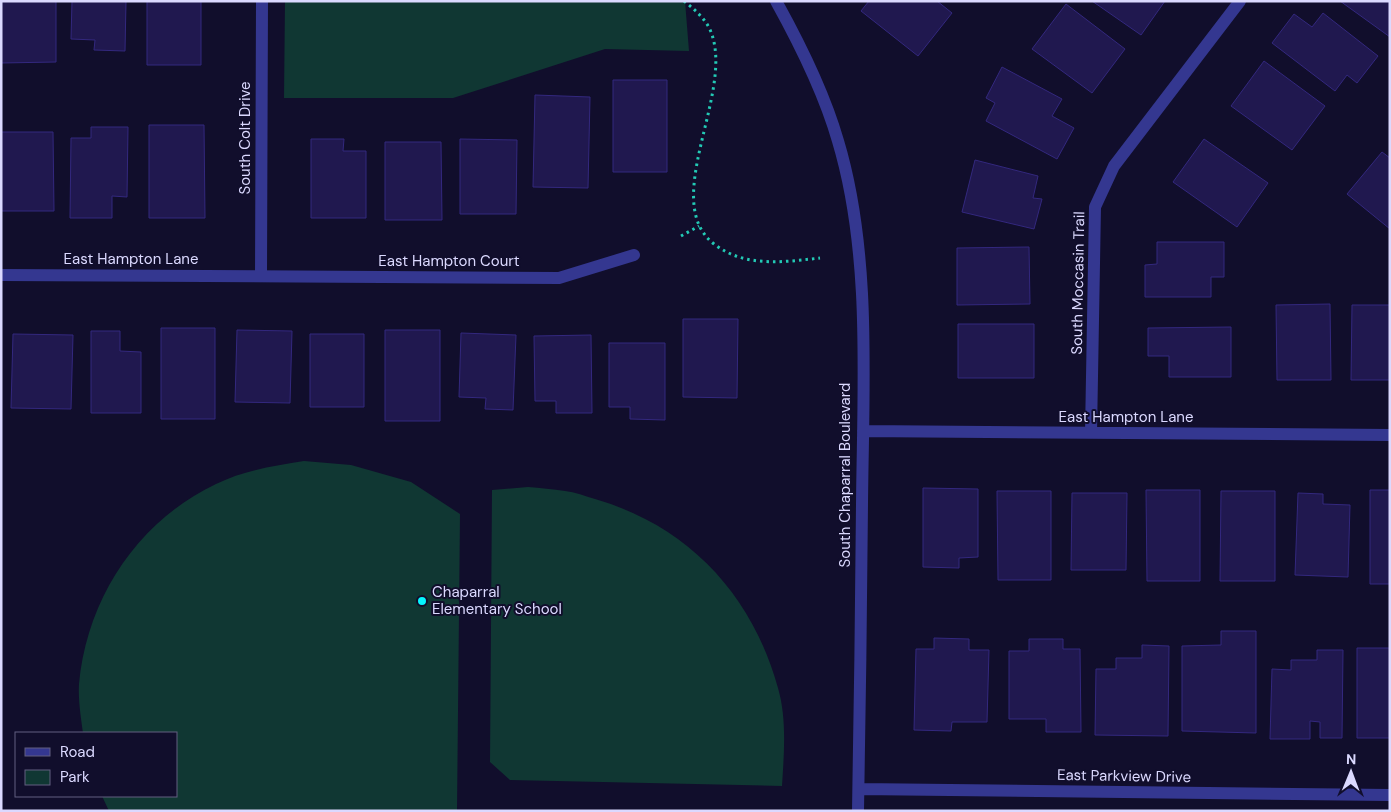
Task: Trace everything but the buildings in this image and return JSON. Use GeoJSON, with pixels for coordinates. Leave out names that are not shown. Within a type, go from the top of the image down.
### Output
{"type":"FeatureCollection","features":[{"type":"Feature","properties":{"kind":"street","name":"South Colt Drive"},"geometry":{"type":"LineString","coordinates":[[261,275],[262,1]]}},
{"type":"Feature","properties":{"kind":"street","name":"South Chaparral Boulevard"},"geometry":{"type":"LineString","coordinates":[[776,1],[800,44],[838,141],[850,188],[857,241],[862,293],[858,811]]}},
{"type":"Feature","properties":{"kind":"street","name":"South Moccasin Trail"},"geometry":{"type":"LineString","coordinates":[[1092,433],[1095,207],[1114,166],[1240,1]]}},
{"type":"Feature","properties":{"kind":"street","name":"East Hampton Court"},"geometry":{"type":"LineString","coordinates":[[261,275],[559,278],[634,255]]}},
{"type":"Feature","properties":{"kind":"street","name":"East Hampton Lane"},"geometry":{"type":"LineString","coordinates":[[1,275],[261,275]]}},
{"type":"Feature","properties":{"kind":"street","name":"East Hampton Lane"},"geometry":{"type":"LineString","coordinates":[[862,431],[1390,436]]}},
{"type":"Feature","properties":{"kind":"street","name":"East Parkview Drive"},"geometry":{"type":"LineString","coordinates":[[858,789],[1390,795]]}},
{"type":"Feature","properties":{"kind":"path"},"geometry":{"type":"LineString","coordinates":[[684,1],[695,10],[711,31],[716,58],[712,102],[694,180],[693,197],[699,226],[706,238],[723,251],[748,260],[784,262],[820,258]]}},
{"type":"Feature","properties":{"kind":"path"},"geometry":{"type":"LineString","coordinates":[[681,236],[699,226]]}},
{"type":"Feature","properties":{"kind":"green space"},"geometry":{"type":"Polygon","coordinates":[[[285,1],[685,1],[689,51],[605,49],[453,98],[284,98],[285,1]]]}},
{"type":"Feature","properties":{"kind":"green space"},"geometry":{"type":"Polygon","coordinates":[[[304,461],[351,465],[411,482],[460,514],[457,811],[109,811],[102,797],[178,797],[178,732],[83,732],[79,684],[84,652],[93,622],[105,593],[121,566],[140,541],[163,519],[188,500],[216,484],[237,475],[304,461]]]}},
{"type":"Feature","properties":{"kind":"green space"},"geometry":{"type":"Polygon","coordinates":[[[528,487],[572,492],[628,511],[659,527],[687,546],[712,568],[733,594],[752,623],[778,688],[784,724],[782,786],[510,780],[490,762],[492,490],[528,487]]]}},
{"type":"Feature","properties":{"kind":"place","name":"Chaparral Elementary School"},"geometry":{"type":"Point","coordinates":[422,601]}}]}
